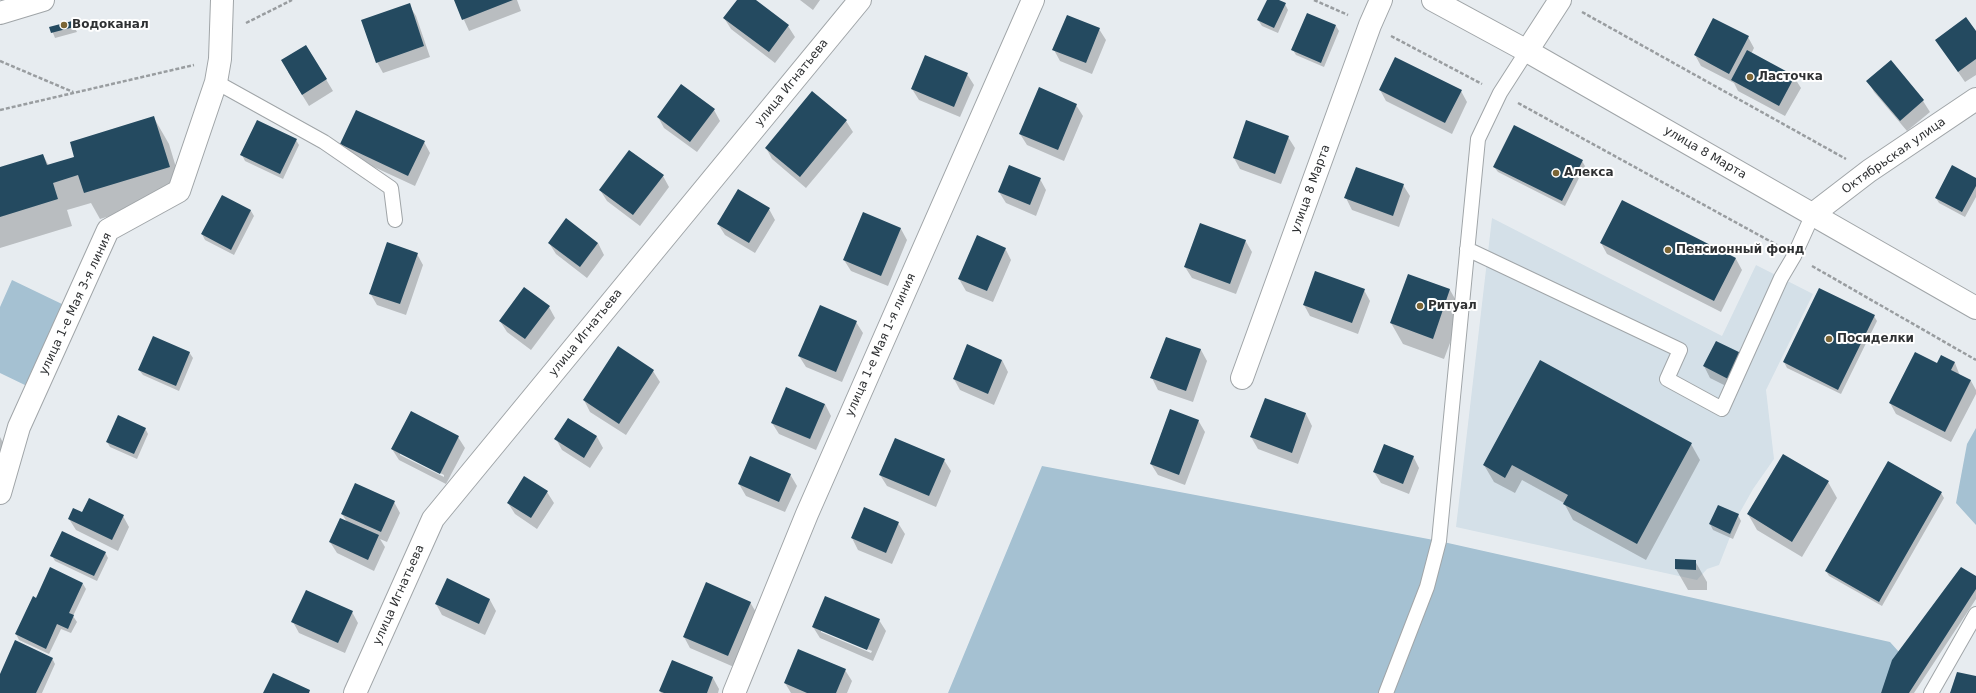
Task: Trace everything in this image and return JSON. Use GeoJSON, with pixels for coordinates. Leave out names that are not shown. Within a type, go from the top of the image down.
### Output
{"type":"FeatureCollection","features":[{"type":"Feature","properties":{"kind":"street"},"geometry":{"type":"LineString","coordinates":[[0,13],[43,0]]}},
{"type":"Feature","properties":{"kind":"street","name":"улица 1-е Мая 3-я линия"},"geometry":{"type":"LineString","coordinates":[[0,493],[19,426],[108,230],[179,191],[216,82],[220,59],[222,0]]}},
{"type":"Feature","properties":{"kind":"street","name":"улица Игнатьева"},"geometry":{"type":"LineString","coordinates":[[355,693],[433,519],[860,0]]}},
{"type":"Feature","properties":{"kind":"street","name":"улица 1-е Мая 1-я линия"},"geometry":{"type":"LineString","coordinates":[[734,693],[807,514],[1033,0]]}},
{"type":"Feature","properties":{"kind":"street","name":"улица 8 Марта"},"geometry":{"type":"LineString","coordinates":[[1242,378],[1370,25],[1381,0]]}},
{"type":"Feature","properties":{"kind":"street","name":"улица 8 Марта"},"geometry":{"type":"LineString","coordinates":[[1433,0],[1527,51],[1976,308]]}},
{"type":"Feature","properties":{"kind":"street"},"geometry":{"type":"LineString","coordinates":[[1527,51],[1560,0]]}},
{"type":"Feature","properties":{"kind":"street","name":"Октябрьская улица"},"geometry":{"type":"LineString","coordinates":[[1813,214],[1869,171],[1976,99]]}},
{"type":"Feature","properties":{"kind":"lane"},"geometry":{"type":"LineString","coordinates":[[1386,693],[1426,587],[1439,541],[1478,139],[1500,93],[1527,51]]}},
{"type":"Feature","properties":{"kind":"lane"},"geometry":{"type":"LineString","coordinates":[[216,82],[324,142],[391,188],[394,220]]}},
{"type":"Feature","properties":{"kind":"lane"},"geometry":{"type":"LineString","coordinates":[[1467,249],[1680,350],[1667,379],[1722,409],[1781,278],[1794,256],[1813,214]]}},
{"type":"Feature","properties":{"kind":"lane"},"geometry":{"type":"LineString","coordinates":[[1931,693],[1976,614]]}},
{"type":"Feature","properties":{"kind":"path"},"geometry":{"type":"LineString","coordinates":[[245,24],[292,0]]}},
{"type":"Feature","properties":{"kind":"path"},"geometry":{"type":"LineString","coordinates":[[1314,0],[1370,25],[1500,93],[1755,232],[1794,256],[1976,360]]}},
{"type":"Feature","properties":{"kind":"path"},"geometry":{"type":"LineString","coordinates":[[1560,0],[1869,171]]}},
{"type":"Feature","properties":{"kind":"path"},"geometry":{"type":"LineString","coordinates":[[0,110],[220,59]]}},
{"type":"Feature","properties":{"kind":"path"},"geometry":{"type":"LineString","coordinates":[[0,61],[74,93]]}},
{"type":"Feature","properties":{"kind":"shaded area"},"geometry":{"type":"Polygon","coordinates":[[[1492,218],[1722,336],[1756,265],[1813,294],[1766,390],[1774,459],[1753,489],[1739,514],[1719,565],[1707,569],[1697,580],[1456,527],[1492,218]]]}},
{"type":"Feature","properties":{"kind":"shaded area"},"geometry":{"type":"Polygon","coordinates":[[[12,280],[64,305],[27,386],[0,373],[0,307],[12,280]]]}},
{"type":"Feature","properties":{"kind":"shaded area"},"geometry":{"type":"Polygon","coordinates":[[[1976,428],[1976,525],[1956,503],[1967,444],[1976,428]]]}},
{"type":"Feature","properties":{"kind":"shaded area"},"geometry":{"type":"Polygon","coordinates":[[[1042,466],[1439,541],[1890,642],[1899,652],[1881,693],[948,693],[1042,466]]]}},
{"type":"Feature","properties":{"kind":"building"},"geometry":{"type":"Polygon","coordinates":[[[454,0],[513,0],[462,20],[454,0]]]}},
{"type":"Feature","properties":{"kind":"building"},"geometry":{"type":"Polygon","coordinates":[[[737,0],[756,0],[789,25],[769,52],[723,18],[737,0]]]}},
{"type":"Feature","properties":{"kind":"building"},"geometry":{"type":"Polygon","coordinates":[[[1267,0],[1279,0],[1286,3],[1274,28],[1257,20],[1267,0]]]}},
{"type":"Feature","properties":{"kind":"building"},"geometry":{"type":"Polygon","coordinates":[[[410,3],[424,46],[376,63],[361,20],[410,3]]]}},
{"type":"Feature","properties":{"kind":"building"},"geometry":{"type":"Polygon","coordinates":[[[1307,13],[1336,25],[1321,63],[1291,50],[1307,13]]]}},
{"type":"Feature","properties":{"kind":"building"},"geometry":{"type":"Polygon","coordinates":[[[1067,15],[1100,28],[1086,63],[1052,50],[1067,15]]]}},
{"type":"Feature","properties":{"kind":"building"},"geometry":{"type":"Polygon","coordinates":[[[1966,17],[1976,31],[1976,59],[1958,72],[1935,40],[1966,17]]]}},
{"type":"Feature","properties":{"kind":"building"},"geometry":{"type":"Polygon","coordinates":[[[1713,18],[1749,36],[1729,74],[1694,55],[1713,18]]]}},
{"type":"Feature","properties":{"kind":"building"},"geometry":{"type":"Polygon","coordinates":[[[72,21],[74,27],[51,33],[49,27],[72,21]]]}},
{"type":"Feature","properties":{"kind":"building"},"geometry":{"type":"Polygon","coordinates":[[[306,45],[327,79],[302,95],[281,60],[306,45]]]}},
{"type":"Feature","properties":{"kind":"building"},"geometry":{"type":"Polygon","coordinates":[[[1747,50],[1795,76],[1779,106],[1731,80],[1747,50]]]}},
{"type":"Feature","properties":{"kind":"building"},"geometry":{"type":"Polygon","coordinates":[[[925,55],[968,73],[954,107],[911,89],[925,55]]]}},
{"type":"Feature","properties":{"kind":"building"},"geometry":{"type":"Polygon","coordinates":[[[1395,57],[1462,90],[1445,123],[1379,90],[1395,57]]]}},
{"type":"Feature","properties":{"kind":"building"},"geometry":{"type":"Polygon","coordinates":[[[1891,60],[1924,100],[1900,121],[1866,81],[1891,60]]]}},
{"type":"Feature","properties":{"kind":"building"},"geometry":{"type":"Polygon","coordinates":[[[681,84],[715,109],[690,142],[657,117],[681,84]]]}},
{"type":"Feature","properties":{"kind":"building"},"geometry":{"type":"Polygon","coordinates":[[[1039,87],[1077,104],[1058,150],[1019,134],[1039,87]]]}},
{"type":"Feature","properties":{"kind":"building"},"geometry":{"type":"Polygon","coordinates":[[[812,91],[847,120],[800,177],[765,148],[812,91]]]}},
{"type":"Feature","properties":{"kind":"building"},"geometry":{"type":"Polygon","coordinates":[[[356,110],[425,141],[408,176],[340,144],[356,110]]]}},
{"type":"Feature","properties":{"kind":"building"},"geometry":{"type":"Polygon","coordinates":[[[154,116],[170,167],[84,193],[78,175],[53,183],[58,199],[0,217],[0,167],[43,154],[47,165],[74,157],[70,142],[154,116]]]}},
{"type":"Feature","properties":{"kind":"building"},"geometry":{"type":"Polygon","coordinates":[[[257,120],[297,139],[280,174],[240,155],[257,120]]]}},
{"type":"Feature","properties":{"kind":"building"},"geometry":{"type":"Polygon","coordinates":[[[1246,120],[1289,136],[1275,174],[1233,158],[1246,120]]]}},
{"type":"Feature","properties":{"kind":"building"},"geometry":{"type":"Polygon","coordinates":[[[1514,125],[1583,160],[1562,201],[1493,167],[1514,125]]]}},
{"type":"Feature","properties":{"kind":"building"},"geometry":{"type":"Polygon","coordinates":[[[629,150],[664,175],[633,215],[599,190],[629,150]]]}},
{"type":"Feature","properties":{"kind":"building"},"geometry":{"type":"Polygon","coordinates":[[[1009,165],[1041,178],[1030,205],[998,192],[1009,165]]]}},
{"type":"Feature","properties":{"kind":"building"},"geometry":{"type":"Polygon","coordinates":[[[1952,165],[1976,178],[1976,186],[1962,212],[1935,198],[1952,165]]]}},
{"type":"Feature","properties":{"kind":"building"},"geometry":{"type":"Polygon","coordinates":[[[1356,167],[1404,184],[1393,216],[1344,198],[1356,167]]]}},
{"type":"Feature","properties":{"kind":"building"},"geometry":{"type":"Polygon","coordinates":[[[738,189],[770,208],[749,243],[717,224],[738,189]]]}},
{"type":"Feature","properties":{"kind":"building"},"geometry":{"type":"Polygon","coordinates":[[[222,195],[251,210],[231,250],[201,234],[222,195]]]}},
{"type":"Feature","properties":{"kind":"building","name":"Пенсионный фонд"},"geometry":{"type":"Polygon","coordinates":[[[1622,200],[1736,258],[1714,301],[1600,243],[1622,200]]]}},
{"type":"Feature","properties":{"kind":"building"},"geometry":{"type":"Polygon","coordinates":[[[863,212],[901,228],[881,276],[843,260],[863,212]]]}},
{"type":"Feature","properties":{"kind":"building"},"geometry":{"type":"Polygon","coordinates":[[[566,218],[598,243],[580,267],[548,243],[566,218]]]}},
{"type":"Feature","properties":{"kind":"building"},"geometry":{"type":"Polygon","coordinates":[[[1200,223],[1246,240],[1230,284],[1184,267],[1200,223]]]}},
{"type":"Feature","properties":{"kind":"building"},"geometry":{"type":"Polygon","coordinates":[[[977,235],[1006,248],[987,291],[958,279],[977,235]]]}},
{"type":"Feature","properties":{"kind":"building"},"geometry":{"type":"Polygon","coordinates":[[[387,242],[418,253],[400,304],[369,294],[387,242]]]}},
{"type":"Feature","properties":{"kind":"building"},"geometry":{"type":"Polygon","coordinates":[[[1315,271],[1365,289],[1352,323],[1303,305],[1315,271]]]}},
{"type":"Feature","properties":{"kind":"building","name":"Ритуал"},"geometry":{"type":"Polygon","coordinates":[[[1408,274],[1450,289],[1433,339],[1390,323],[1408,274]]]}},
{"type":"Feature","properties":{"kind":"building"},"geometry":{"type":"Polygon","coordinates":[[[524,287],[550,306],[525,339],[499,321],[524,287]]]}},
{"type":"Feature","properties":{"kind":"building","name":"Посиделки"},"geometry":{"type":"Polygon","coordinates":[[[1819,288],[1875,315],[1838,390],[1783,362],[1819,288]]]}},
{"type":"Feature","properties":{"kind":"building"},"geometry":{"type":"Polygon","coordinates":[[[820,305],[857,321],[836,372],[798,356],[820,305]]]}},
{"type":"Feature","properties":{"kind":"building"},"geometry":{"type":"Polygon","coordinates":[[[153,336],[190,352],[176,386],[138,370],[153,336]]]}},
{"type":"Feature","properties":{"kind":"building"},"geometry":{"type":"Polygon","coordinates":[[[1166,337],[1201,349],[1186,391],[1150,378],[1166,337]]]}},
{"type":"Feature","properties":{"kind":"building"},"geometry":{"type":"Polygon","coordinates":[[[1716,341],[1743,354],[1730,380],[1703,366],[1716,341]]]}},
{"type":"Feature","properties":{"kind":"building"},"geometry":{"type":"Polygon","coordinates":[[[967,344],[1002,360],[988,394],[953,379],[967,344]]]}},
{"type":"Feature","properties":{"kind":"building"},"geometry":{"type":"Polygon","coordinates":[[[618,346],[654,370],[619,424],[583,400],[618,346]]]}},
{"type":"Feature","properties":{"kind":"building"},"geometry":{"type":"Polygon","coordinates":[[[1915,352],[1937,363],[1941,355],[1955,362],[1951,370],[1971,380],[1945,432],[1889,403],[1915,352]]]}},
{"type":"Feature","properties":{"kind":"building"},"geometry":{"type":"Polygon","coordinates":[[[1540,360],[1692,443],[1637,544],[1563,504],[1568,495],[1512,465],[1505,478],[1483,465],[1540,360]]]}},
{"type":"Feature","properties":{"kind":"building"},"geometry":{"type":"Polygon","coordinates":[[[786,387],[825,404],[810,439],[771,423],[786,387]]]}},
{"type":"Feature","properties":{"kind":"building"},"geometry":{"type":"Polygon","coordinates":[[[1265,398],[1306,413],[1292,453],[1250,437],[1265,398]]]}},
{"type":"Feature","properties":{"kind":"building"},"geometry":{"type":"Polygon","coordinates":[[[1170,409],[1199,420],[1179,475],[1150,464],[1170,409]]]}},
{"type":"Feature","properties":{"kind":"building"},"geometry":{"type":"Polygon","coordinates":[[[411,411],[459,436],[440,474],[391,449],[411,411]]]}},
{"type":"Feature","properties":{"kind":"building"},"geometry":{"type":"Polygon","coordinates":[[[118,415],[146,428],[134,454],[106,442],[118,415]]]}},
{"type":"Feature","properties":{"kind":"building"},"geometry":{"type":"Polygon","coordinates":[[[568,418],[597,436],[584,458],[554,439],[568,418]]]}},
{"type":"Feature","properties":{"kind":"building"},"geometry":{"type":"Polygon","coordinates":[[[895,438],[945,459],[929,496],[879,475],[895,438]]]}},
{"type":"Feature","properties":{"kind":"building"},"geometry":{"type":"Polygon","coordinates":[[[1384,444],[1414,456],[1403,484],[1373,472],[1384,444]]]}},
{"type":"Feature","properties":{"kind":"building"},"geometry":{"type":"Polygon","coordinates":[[[1783,454],[1829,481],[1792,542],[1747,514],[1783,454]]]}},
{"type":"Feature","properties":{"kind":"building"},"geometry":{"type":"Polygon","coordinates":[[[750,456],[791,474],[779,502],[738,484],[750,456]]]}},
{"type":"Feature","properties":{"kind":"building"},"geometry":{"type":"Polygon","coordinates":[[[1888,461],[1942,492],[1879,602],[1825,571],[1888,461]]]}},
{"type":"Feature","properties":{"kind":"building"},"geometry":{"type":"Polygon","coordinates":[[[524,476],[548,491],[531,518],[507,503],[524,476]]]}},
{"type":"Feature","properties":{"kind":"building"},"geometry":{"type":"Polygon","coordinates":[[[355,483],[395,501],[381,532],[341,514],[355,483]]]}},
{"type":"Feature","properties":{"kind":"building"},"geometry":{"type":"Polygon","coordinates":[[[89,498],[124,515],[112,540],[68,519],[73,508],[82,512],[89,498]]]}},
{"type":"Feature","properties":{"kind":"building"},"geometry":{"type":"Polygon","coordinates":[[[1718,505],[1739,514],[1730,534],[1709,524],[1718,505]]]}},
{"type":"Feature","properties":{"kind":"building"},"geometry":{"type":"Polygon","coordinates":[[[864,507],[899,522],[886,553],[851,538],[864,507]]]}},
{"type":"Feature","properties":{"kind":"building"},"geometry":{"type":"Polygon","coordinates":[[[340,518],[379,535],[368,560],[329,542],[340,518]]]}},
{"type":"Feature","properties":{"kind":"building"},"geometry":{"type":"Polygon","coordinates":[[[62,531],[106,552],[94,576],[50,556],[62,531]]]}},
{"type":"Feature","properties":{"kind":"building"},"geometry":{"type":"Polygon","coordinates":[[[1675,559],[1696,560],[1696,570],[1675,569],[1675,559]]]}},
{"type":"Feature","properties":{"kind":"building"},"geometry":{"type":"Polygon","coordinates":[[[50,567],[83,583],[69,613],[74,615],[68,629],[57,624],[46,649],[15,634],[33,596],[36,598],[50,567]]]}},
{"type":"Feature","properties":{"kind":"building"},"geometry":{"type":"Polygon","coordinates":[[[1961,567],[1976,576],[1976,589],[1909,693],[1881,693],[1892,660],[1961,567]]]}},
{"type":"Feature","properties":{"kind":"building"},"geometry":{"type":"Polygon","coordinates":[[[447,578],[490,599],[479,624],[435,604],[447,578]]]}},
{"type":"Feature","properties":{"kind":"building"},"geometry":{"type":"Polygon","coordinates":[[[706,582],[751,602],[728,656],[683,637],[706,582]]]}},
{"type":"Feature","properties":{"kind":"building"},"geometry":{"type":"Polygon","coordinates":[[[306,590],[353,611],[338,643],[291,622],[306,590]]]}},
{"type":"Feature","properties":{"kind":"building"},"geometry":{"type":"Polygon","coordinates":[[[825,596],[880,619],[867,650],[812,627],[825,596]]]}},
{"type":"Feature","properties":{"kind":"building"},"geometry":{"type":"Polygon","coordinates":[[[15,640],[53,658],[36,693],[0,693],[0,674],[15,640]]]}},
{"type":"Feature","properties":{"kind":"building"},"geometry":{"type":"Polygon","coordinates":[[[798,649],[846,669],[836,693],[807,693],[784,683],[798,649]]]}},
{"type":"Feature","properties":{"kind":"building"},"geometry":{"type":"Polygon","coordinates":[[[672,660],[713,677],[707,693],[664,693],[659,691],[672,660]]]}},
{"type":"Feature","properties":{"kind":"building"},"geometry":{"type":"Polygon","coordinates":[[[1957,672],[1976,676],[1976,693],[1950,693],[1957,672]]]}},
{"type":"Feature","properties":{"kind":"building"},"geometry":{"type":"Polygon","coordinates":[[[273,673],[310,690],[309,693],[263,693],[273,673]]]}},
{"type":"Feature","properties":{"kind":"place","name":"Водоканал"},"geometry":{"type":"Point","coordinates":[64,25]}},
{"type":"Feature","properties":{"kind":"place","name":"Ласточка"},"geometry":{"type":"Point","coordinates":[1750,77]}},
{"type":"Feature","properties":{"kind":"place","name":"Алекса"},"geometry":{"type":"Point","coordinates":[1556,173]}},
{"type":"Feature","properties":{"kind":"place","name":"Пенсионный фонд"},"geometry":{"type":"Point","coordinates":[1668,250]}},
{"type":"Feature","properties":{"kind":"place","name":"Ритуал"},"geometry":{"type":"Point","coordinates":[1420,306]}},
{"type":"Feature","properties":{"kind":"place","name":"Посиделки"},"geometry":{"type":"Point","coordinates":[1829,339]}}]}
